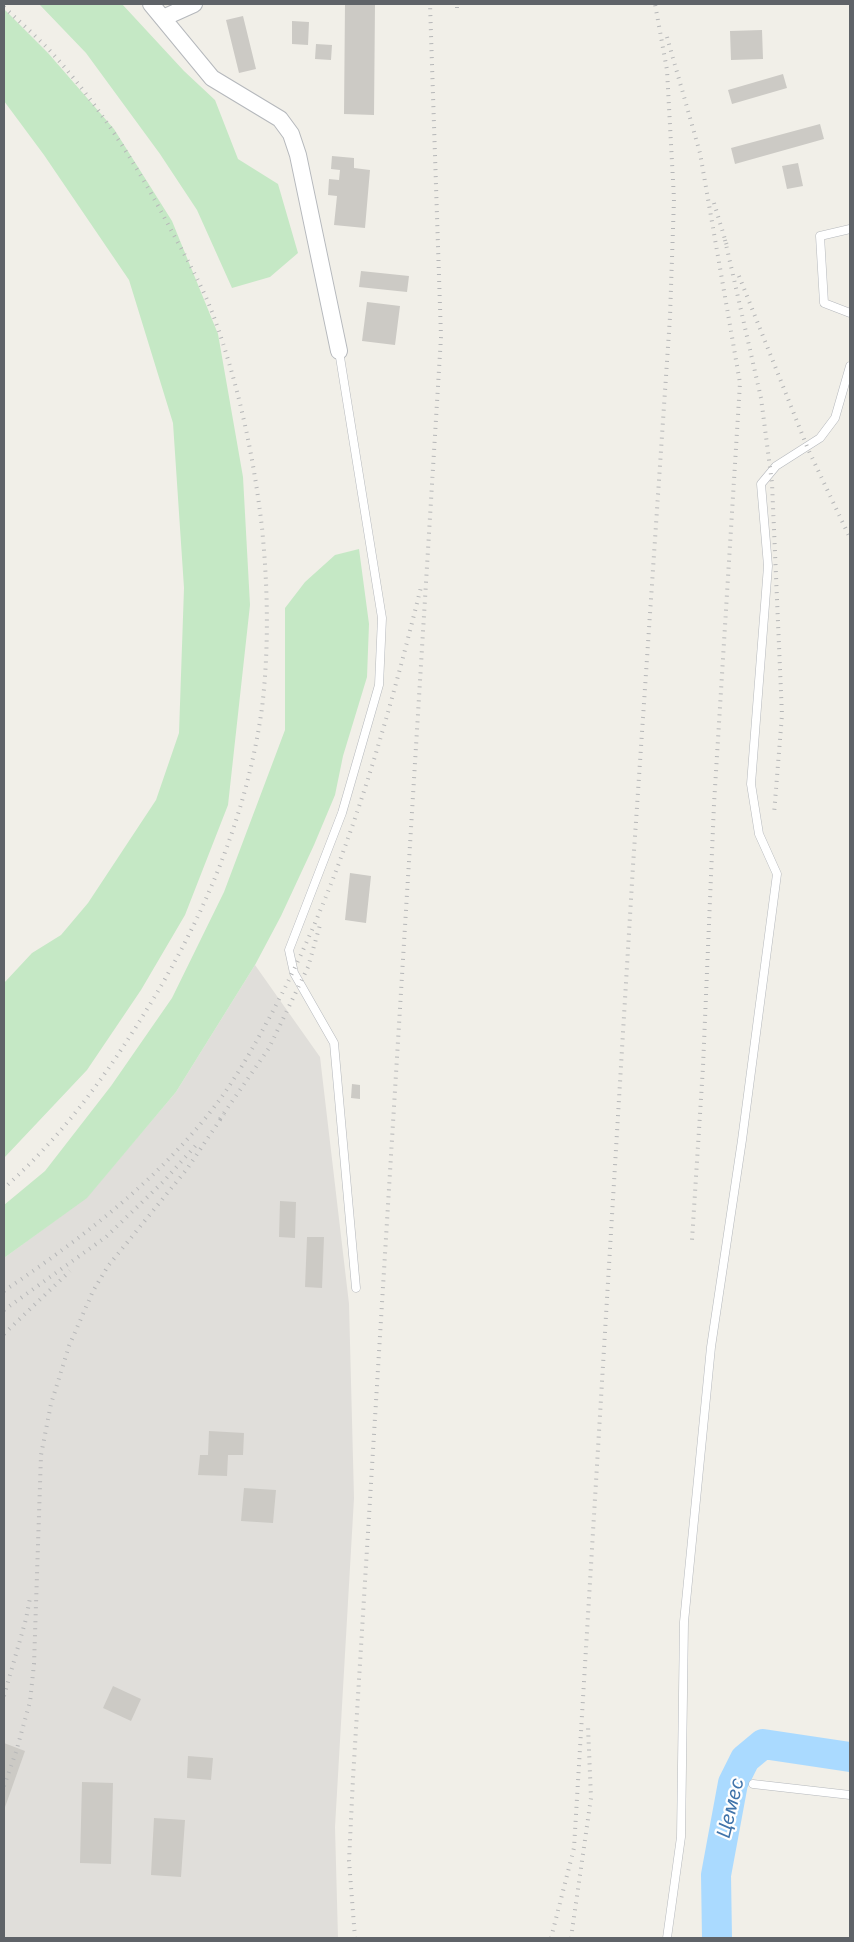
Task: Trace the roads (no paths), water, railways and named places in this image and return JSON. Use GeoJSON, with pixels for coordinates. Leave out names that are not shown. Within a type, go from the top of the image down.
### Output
{"type":"FeatureCollection","features":[{"type":"Feature","properties":{"kind":"street"},"geometry":{"type":"LineString","coordinates":[[151,4],[212,78],[280,119],[291,134],[298,155],[339,351]]}},
{"type":"Feature","properties":{"kind":"street"},"geometry":{"type":"LineString","coordinates":[[163,18],[194,4]]}},
{"type":"Feature","properties":{"kind":"lane"},"geometry":{"type":"LineString","coordinates":[[850,229],[820,236],[824,303],[850,313]]}},
{"type":"Feature","properties":{"kind":"lane"},"geometry":{"type":"LineString","coordinates":[[339,351],[382,618],[379,685],[342,814],[289,950],[294,973],[334,1043],[356,1288]]}},
{"type":"Feature","properties":{"kind":"lane"},"geometry":{"type":"LineString","coordinates":[[667,1938],[681,1837],[684,1622],[711,1347],[742,1140],[777,874],[758,834],[751,784],[768,566],[761,484],[776,466],[820,438],[835,418],[850,366]]}},
{"type":"Feature","properties":{"kind":"lane"},"geometry":{"type":"LineString","coordinates":[[753,1784],[850,1796]]}},
{"type":"Feature","properties":{"kind":"waterway","name":"Цемес"},"geometry":{"type":"LineString","coordinates":[[717,1938],[716,1875],[733,1783],[745,1759],[763,1744],[850,1757]]}},
{"type":"Feature","properties":{"kind":"railway"},"geometry":{"type":"LineString","coordinates":[[355,1938],[349,1861],[353,1778],[441,337],[430,4]]}},
{"type":"Feature","properties":{"kind":"railway"},"geometry":{"type":"LineString","coordinates":[[551,1938],[574,1848],[633,866],[670,317],[674,199],[667,70],[655,4]]}},
{"type":"Feature","properties":{"kind":"railway"},"geometry":{"type":"LineString","coordinates":[[4,7],[70,73],[102,116],[132,160],[206,297],[224,345],[238,397],[255,475],[266,573],[267,618],[262,708],[255,748],[246,787],[234,825],[221,863],[205,900],[188,936],[149,1006],[101,1079],[46,1147],[4,1188]]}},
{"type":"Feature","properties":{"kind":"railway"},"geometry":{"type":"LineString","coordinates":[[667,37],[700,153],[740,383],[714,804],[703,1067],[692,1240]]}},
{"type":"Feature","properties":{"kind":"railway"},"geometry":{"type":"LineString","coordinates":[[714,203],[727,246]]}},
{"type":"Feature","properties":{"kind":"railway"},"geometry":{"type":"LineString","coordinates":[[725,240],[761,398],[772,483],[782,715],[774,814]]}},
{"type":"Feature","properties":{"kind":"railway"},"geometry":{"type":"LineString","coordinates":[[739,276],[808,449],[850,538]]}},
{"type":"Feature","properties":{"kind":"railway"},"geometry":{"type":"LineString","coordinates":[[4,1291],[84,1234],[134,1192],[181,1146],[203,1121],[245,1061],[293,971],[317,918],[338,864],[376,755],[421,587]]}},
{"type":"Feature","properties":{"kind":"railway"},"geometry":{"type":"LineString","coordinates":[[220,1119],[269,1048],[308,967],[320,925]]}},
{"type":"Feature","properties":{"kind":"railway"},"geometry":{"type":"LineString","coordinates":[[4,1786],[30,1702],[34,1664],[41,1455],[51,1404],[69,1346],[93,1291],[108,1266],[187,1169],[224,1114]]}},
{"type":"Feature","properties":{"kind":"railway"},"geometry":{"type":"LineString","coordinates":[[4,1310],[106,1237],[163,1182],[198,1143]]}},
{"type":"Feature","properties":{"kind":"railway"},"geometry":{"type":"LineString","coordinates":[[4,1334],[70,1271]]}},
{"type":"Feature","properties":{"kind":"railway"},"geometry":{"type":"LineString","coordinates":[[4,1696],[26,1619],[30,1598]]}},
{"type":"Feature","properties":{"kind":"railway"},"geometry":{"type":"LineString","coordinates":[[571,1938],[591,1798],[588,1727]]}}]}
